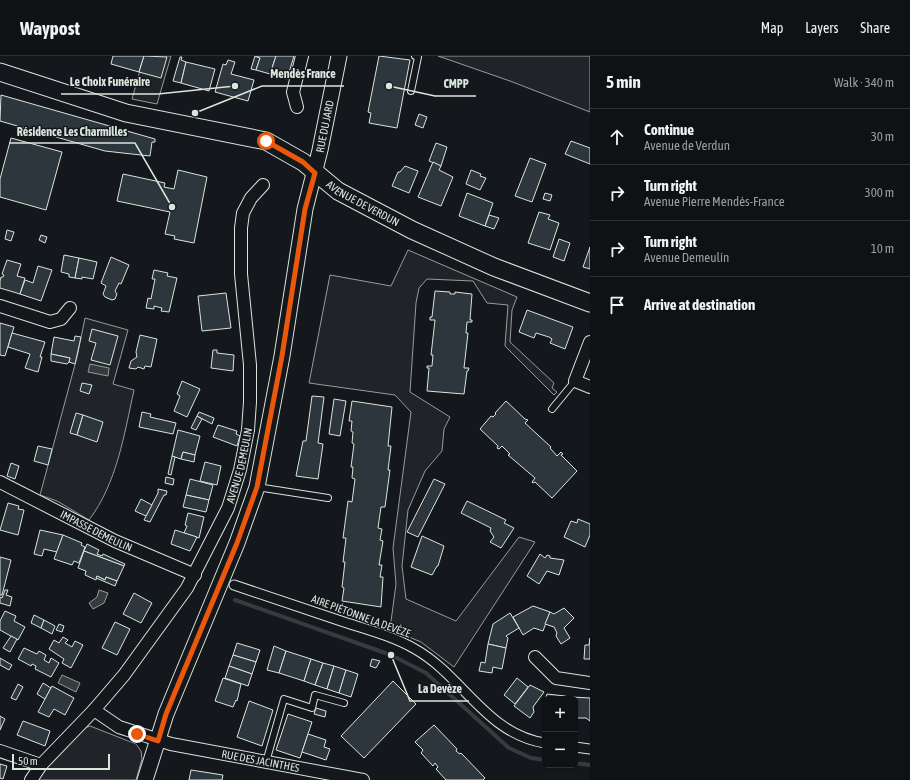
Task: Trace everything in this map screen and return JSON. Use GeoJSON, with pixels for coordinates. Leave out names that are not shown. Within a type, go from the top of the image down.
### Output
{"type":"FeatureCollection","features":[{"type":"Feature","properties":{"kind":"main road","name":"AVENUE DE VERDUN"},"geometry":{"type":"LineString","coordinates":[[0,72],[126,113],[266,141],[303,162],[338,191],[412,230],[494,267],[590,303]]}},
{"type":"Feature","properties":{"kind":"street"},"geometry":{"type":"LineString","coordinates":[[296,107],[293,92],[302,56]]}},
{"type":"Feature","properties":{"kind":"street","name":"RUE DU JARD"},"geometry":{"type":"LineString","coordinates":[[145,780],[166,714],[237,543],[257,487],[282,356],[305,209],[315,173],[339,56]]}},
{"type":"Feature","properties":{"kind":"street","name":"AVENUE DEMEULIN"},"geometry":{"type":"LineString","coordinates":[[31,780],[41,765],[94,710],[124,675],[187,588],[228,508],[240,470],[248,430],[250,402],[250,365],[241,274],[241,228],[244,213],[251,198],[263,185]]}},
{"type":"Feature","properties":{"kind":"street"},"geometry":{"type":"LineString","coordinates":[[0,306],[50,322],[62,319],[70,308]]}},
{"type":"Feature","properties":{"kind":"street"},"geometry":{"type":"LineString","coordinates":[[590,342],[575,381],[590,387]]}},
{"type":"Feature","properties":{"kind":"street","name":"IMPASSE DEMEULIN"},"geometry":{"type":"LineString","coordinates":[[0,482],[115,540],[195,575]]}},
{"type":"Feature","properties":{"kind":"street","name":"AIRE PIÉTONNE LA DEVÈZE"},"geometry":{"type":"LineString","coordinates":[[234,585],[365,628],[414,648],[434,661],[496,721],[514,734],[542,742]]}},
{"type":"Feature","properties":{"kind":"street"},"geometry":{"type":"LineString","coordinates":[[535,657],[556,678],[590,683]]}},
{"type":"Feature","properties":{"kind":"street"},"geometry":{"type":"LineString","coordinates":[[94,710],[119,728],[158,741]]}},
{"type":"Feature","properties":{"kind":"street","name":"RUE DES JACINTHES"},"geometry":{"type":"LineString","coordinates":[[158,741],[363,780]]}},
{"type":"Feature","properties":{"kind":"street"},"geometry":{"type":"LineString","coordinates":[[578,747],[590,749]]}},
{"type":"Feature","properties":{"kind":"street"},"geometry":{"type":"LineString","coordinates":[[0,751],[41,765]]}},
{"type":"Feature","properties":{"kind":"lane"},"geometry":{"type":"LineString","coordinates":[[411,90],[418,56],[415,56]]}},
{"type":"Feature","properties":{"kind":"lane"},"geometry":{"type":"LineString","coordinates":[[552,409],[575,381]]}},
{"type":"Feature","properties":{"kind":"lane"},"geometry":{"type":"LineString","coordinates":[[257,487],[328,498]]}},
{"type":"Feature","properties":{"kind":"lane"},"geometry":{"type":"LineString","coordinates":[[266,762],[284,699],[312,708],[315,695],[344,703]]}},
{"type":"Feature","properties":{"kind":"shaded area"},"geometry":{"type":"Polygon","coordinates":[[[144,56],[171,56],[157,104],[132,99],[144,56]]]}},
{"type":"Feature","properties":{"kind":"shaded area"},"geometry":{"type":"Polygon","coordinates":[[[438,56],[590,56],[590,112],[510,81],[438,56]]]}},
{"type":"Feature","properties":{"kind":"shaded area"},"geometry":{"type":"Polygon","coordinates":[[[408,250],[517,297],[512,310],[510,342],[554,383],[552,388],[557,392],[554,395],[505,346],[508,305],[487,303],[473,281],[427,279],[419,288],[416,303],[410,392],[450,417],[444,429],[442,451],[425,471],[408,510],[402,566],[406,599],[456,621],[519,537],[535,542],[454,667],[421,642],[390,629],[396,584],[393,548],[411,412],[395,395],[309,383],[330,275],[391,286],[408,250]]]}},
{"type":"Feature","properties":{"kind":"shaded area"},"geometry":{"type":"Polygon","coordinates":[[[85,318],[128,330],[113,384],[134,390],[123,441],[113,474],[99,506],[89,520],[57,501],[40,495],[77,357],[85,318]]]}},
{"type":"Feature","properties":{"kind":"shaded area"},"geometry":{"type":"Polygon","coordinates":[[[90,364],[109,368],[108,376],[88,372],[90,364]]]}},
{"type":"Feature","properties":{"kind":"shaded area"},"geometry":{"type":"Polygon","coordinates":[[[99,590],[108,593],[104,603],[93,609],[89,603],[97,597],[99,590]]]}},
{"type":"Feature","properties":{"kind":"shaded area"},"geometry":{"type":"Polygon","coordinates":[[[62,675],[80,683],[76,692],[58,683],[62,675]]]}},
{"type":"Feature","properties":{"kind":"shaded area"},"geometry":{"type":"Polygon","coordinates":[[[90,726],[136,744],[141,751],[142,759],[136,780],[38,780],[45,769],[85,728],[90,726]]]}},
{"type":"Feature","properties":{"kind":"building"},"geometry":{"type":"Polygon","coordinates":[[[113,56],[144,56],[139,72],[111,64],[113,56]]]}},
{"type":"Feature","properties":{"kind":"building"},"geometry":{"type":"Polygon","coordinates":[[[144,56],[167,57],[161,78],[139,72],[144,56]]]}},
{"type":"Feature","properties":{"kind":"building"},"geometry":{"type":"Polygon","coordinates":[[[255,56],[260,58],[256,70],[251,69],[255,56]]]}},
{"type":"Feature","properties":{"kind":"building"},"geometry":{"type":"Polygon","coordinates":[[[255,56],[276,56],[270,74],[256,70],[260,58],[255,56]]]}},
{"type":"Feature","properties":{"kind":"building"},"geometry":{"type":"Polygon","coordinates":[[[276,56],[294,56],[287,79],[270,74],[276,56]]]}},
{"type":"Feature","properties":{"kind":"building"},"geometry":{"type":"Polygon","coordinates":[[[379,56],[410,60],[397,128],[369,123],[371,113],[368,112],[379,56]]]}},
{"type":"Feature","properties":{"kind":"building"},"geometry":{"type":"Polygon","coordinates":[[[180,57],[182,57],[181,60],[186,62],[181,83],[173,81],[180,57]]]}},
{"type":"Feature","properties":{"kind":"building"},"geometry":{"type":"Polygon","coordinates":[[[228,60],[235,62],[231,74],[254,80],[248,101],[215,92],[223,64],[226,65],[228,60]]]}},
{"type":"Feature","properties":{"kind":"building"},"geometry":{"type":"Polygon","coordinates":[[[186,62],[215,69],[209,91],[181,83],[186,62]]]}},
{"type":"Feature","properties":{"kind":"building"},"geometry":{"type":"Polygon","coordinates":[[[1,95],[155,139],[155,142],[152,142],[150,156],[105,151],[0,121],[1,95]]]}},
{"type":"Feature","properties":{"kind":"building"},"geometry":{"type":"Polygon","coordinates":[[[419,114],[427,117],[423,128],[415,125],[419,114]]]}},
{"type":"Feature","properties":{"kind":"building"},"geometry":{"type":"Polygon","coordinates":[[[11,138],[62,152],[46,210],[0,197],[0,179],[11,138]]]}},
{"type":"Feature","properties":{"kind":"building"},"geometry":{"type":"Polygon","coordinates":[[[571,141],[590,148],[590,164],[565,154],[571,141]]]}},
{"type":"Feature","properties":{"kind":"building"},"geometry":{"type":"Polygon","coordinates":[[[436,143],[447,147],[441,166],[429,161],[436,143]]]}},
{"type":"Feature","properties":{"kind":"building"},"geometry":{"type":"Polygon","coordinates":[[[530,158],[546,164],[532,202],[515,196],[530,158]]]}},
{"type":"Feature","properties":{"kind":"building"},"geometry":{"type":"Polygon","coordinates":[[[433,162],[441,166],[439,170],[453,177],[441,206],[418,197],[433,162]]]}},
{"type":"Feature","properties":{"kind":"building"},"geometry":{"type":"Polygon","coordinates":[[[405,166],[418,171],[409,193],[392,186],[398,172],[400,172],[405,166]]]}},
{"type":"Feature","properties":{"kind":"building"},"geometry":{"type":"Polygon","coordinates":[[[178,170],[207,177],[194,243],[174,239],[175,236],[165,234],[170,212],[117,201],[123,174],[165,183],[164,187],[174,189],[178,170]]]}},
{"type":"Feature","properties":{"kind":"building"},"geometry":{"type":"Polygon","coordinates":[[[471,170],[486,178],[480,190],[466,184],[471,170]]]}},
{"type":"Feature","properties":{"kind":"building"},"geometry":{"type":"Polygon","coordinates":[[[467,193],[493,203],[485,226],[459,216],[467,193]]]}},
{"type":"Feature","properties":{"kind":"building"},"geometry":{"type":"Polygon","coordinates":[[[545,193],[552,195],[550,201],[543,199],[545,193]]]}},
{"type":"Feature","properties":{"kind":"building"},"geometry":{"type":"Polygon","coordinates":[[[539,212],[550,215],[548,219],[559,223],[550,250],[528,243],[539,212]]]}},
{"type":"Feature","properties":{"kind":"building"},"geometry":{"type":"Polygon","coordinates":[[[489,215],[499,218],[494,229],[485,226],[489,215]]]}},
{"type":"Feature","properties":{"kind":"building"},"geometry":{"type":"Polygon","coordinates":[[[7,230],[14,232],[11,241],[5,239],[7,230]]]}},
{"type":"Feature","properties":{"kind":"building"},"geometry":{"type":"Polygon","coordinates":[[[41,235],[47,237],[45,243],[39,240],[41,235]]]}},
{"type":"Feature","properties":{"kind":"building"},"geometry":{"type":"Polygon","coordinates":[[[559,239],[570,243],[564,261],[553,257],[559,239]]]}},
{"type":"Feature","properties":{"kind":"building"},"geometry":{"type":"Polygon","coordinates":[[[590,247],[590,269],[583,267],[590,247]]]}},
{"type":"Feature","properties":{"kind":"building"},"geometry":{"type":"Polygon","coordinates":[[[64,255],[79,258],[75,278],[69,277],[69,274],[61,272],[64,255]]]}},
{"type":"Feature","properties":{"kind":"building"},"geometry":{"type":"Polygon","coordinates":[[[111,257],[129,265],[121,284],[119,283],[115,291],[117,294],[115,299],[112,300],[105,297],[103,294],[106,286],[101,283],[111,257]]]}},
{"type":"Feature","properties":{"kind":"building"},"geometry":{"type":"Polygon","coordinates":[[[79,258],[97,262],[93,279],[82,277],[82,279],[75,278],[79,258]]]}},
{"type":"Feature","properties":{"kind":"building"},"geometry":{"type":"Polygon","coordinates":[[[7,260],[21,264],[17,276],[25,278],[20,294],[0,288],[1,277],[4,275],[2,274],[7,260]]]}},
{"type":"Feature","properties":{"kind":"building"},"geometry":{"type":"Polygon","coordinates":[[[38,266],[52,270],[41,301],[20,294],[25,280],[33,283],[38,266]]]}},
{"type":"Feature","properties":{"kind":"building"},"geometry":{"type":"Polygon","coordinates":[[[154,270],[168,273],[167,276],[177,278],[169,312],[161,311],[162,308],[154,306],[154,309],[146,308],[148,298],[151,299],[155,279],[152,279],[154,270]]]}},
{"type":"Feature","properties":{"kind":"building"},"geometry":{"type":"Polygon","coordinates":[[[435,291],[450,292],[450,294],[455,294],[455,292],[472,294],[470,320],[472,320],[472,322],[467,322],[466,333],[468,333],[464,368],[469,368],[467,371],[464,394],[427,391],[429,368],[427,368],[427,366],[432,366],[433,355],[431,355],[435,320],[430,320],[430,317],[432,317],[435,291]]]}},
{"type":"Feature","properties":{"kind":"building"},"geometry":{"type":"Polygon","coordinates":[[[226,293],[231,328],[202,331],[198,296],[226,293]]]}},
{"type":"Feature","properties":{"kind":"building"},"geometry":{"type":"Polygon","coordinates":[[[527,310],[573,327],[565,349],[550,343],[552,339],[549,337],[536,333],[534,338],[519,332],[527,310]]]}},
{"type":"Feature","properties":{"kind":"building"},"geometry":{"type":"Polygon","coordinates":[[[0,323],[14,327],[5,356],[0,355],[0,323]]]}},
{"type":"Feature","properties":{"kind":"building"},"geometry":{"type":"Polygon","coordinates":[[[92,329],[118,336],[110,365],[91,360],[96,343],[89,341],[92,329]]]}},
{"type":"Feature","properties":{"kind":"building"},"geometry":{"type":"Polygon","coordinates":[[[12,333],[45,342],[40,357],[42,357],[38,372],[25,368],[30,354],[8,347],[12,333]]]}},
{"type":"Feature","properties":{"kind":"building"},"geometry":{"type":"Polygon","coordinates":[[[140,335],[157,339],[151,367],[145,366],[144,369],[138,367],[136,369],[129,368],[131,361],[137,357],[136,352],[140,335]]]}},
{"type":"Feature","properties":{"kind":"building"},"geometry":{"type":"Polygon","coordinates":[[[75,336],[81,337],[75,364],[69,362],[70,358],[51,354],[54,337],[74,341],[75,336]]]}},
{"type":"Feature","properties":{"kind":"building"},"geometry":{"type":"Polygon","coordinates":[[[213,350],[217,350],[217,353],[234,355],[233,371],[211,368],[213,350]]]}},
{"type":"Feature","properties":{"kind":"building"},"geometry":{"type":"Polygon","coordinates":[[[51,354],[70,358],[69,362],[67,364],[51,361],[51,354]]]}},
{"type":"Feature","properties":{"kind":"building"},"geometry":{"type":"Polygon","coordinates":[[[182,381],[200,389],[187,417],[174,411],[180,396],[177,394],[182,381]]]}},
{"type":"Feature","properties":{"kind":"building"},"geometry":{"type":"Polygon","coordinates":[[[82,383],[92,385],[89,394],[80,391],[82,383]]]}},
{"type":"Feature","properties":{"kind":"building"},"geometry":{"type":"Polygon","coordinates":[[[312,396],[324,397],[318,443],[323,444],[318,479],[296,476],[303,441],[306,441],[312,396]]]}},
{"type":"Feature","properties":{"kind":"building"},"geometry":{"type":"Polygon","coordinates":[[[334,399],[346,401],[340,436],[329,434],[334,399]]]}},
{"type":"Feature","properties":{"kind":"building"},"geometry":{"type":"Polygon","coordinates":[[[352,401],[392,407],[388,446],[391,446],[388,470],[390,470],[385,507],[381,507],[378,528],[382,529],[380,540],[383,541],[379,565],[382,565],[380,577],[383,577],[381,607],[342,601],[345,562],[343,562],[346,538],[343,538],[348,501],[352,502],[355,479],[352,478],[353,467],[351,467],[354,444],[352,443],[352,421],[349,421],[352,401]]]}},
{"type":"Feature","properties":{"kind":"building"},"geometry":{"type":"Polygon","coordinates":[[[506,401],[525,419],[528,420],[525,423],[551,447],[550,448],[557,456],[561,452],[563,454],[561,455],[577,471],[552,498],[535,482],[532,482],[535,478],[508,455],[510,454],[502,446],[499,449],[497,448],[498,446],[480,429],[491,416],[493,417],[496,414],[495,413],[506,401]]]}},
{"type":"Feature","properties":{"kind":"building"},"geometry":{"type":"Polygon","coordinates":[[[142,412],[151,414],[150,417],[176,423],[173,434],[139,427],[142,412]]]}},
{"type":"Feature","properties":{"kind":"building"},"geometry":{"type":"Polygon","coordinates":[[[199,412],[214,418],[212,424],[197,416],[199,412]]]}},
{"type":"Feature","properties":{"kind":"building"},"geometry":{"type":"Polygon","coordinates":[[[76,413],[83,415],[77,435],[70,433],[76,413]]]}},
{"type":"Feature","properties":{"kind":"building"},"geometry":{"type":"Polygon","coordinates":[[[83,415],[103,422],[97,442],[77,435],[83,415]]]}},
{"type":"Feature","properties":{"kind":"building"},"geometry":{"type":"Polygon","coordinates":[[[197,416],[202,419],[196,430],[191,428],[197,416]]]}},
{"type":"Feature","properties":{"kind":"building"},"geometry":{"type":"Polygon","coordinates":[[[218,425],[237,431],[236,434],[240,436],[237,446],[213,437],[218,425]]]}},
{"type":"Feature","properties":{"kind":"building"},"geometry":{"type":"Polygon","coordinates":[[[178,430],[200,436],[195,455],[183,452],[181,459],[172,456],[178,430]]]}},
{"type":"Feature","properties":{"kind":"building"},"geometry":{"type":"Polygon","coordinates":[[[38,446],[52,449],[48,465],[34,461],[38,446]]]}},
{"type":"Feature","properties":{"kind":"building"},"geometry":{"type":"Polygon","coordinates":[[[183,452],[195,455],[194,462],[181,459],[183,452]]]}},
{"type":"Feature","properties":{"kind":"building"},"geometry":{"type":"Polygon","coordinates":[[[172,456],[175,457],[171,475],[168,474],[172,456]]]}},
{"type":"Feature","properties":{"kind":"building"},"geometry":{"type":"Polygon","coordinates":[[[205,462],[221,466],[217,485],[200,481],[205,462]]]}},
{"type":"Feature","properties":{"kind":"building"},"geometry":{"type":"Polygon","coordinates":[[[11,463],[19,466],[15,479],[7,476],[11,463]]]}},
{"type":"Feature","properties":{"kind":"building"},"geometry":{"type":"Polygon","coordinates":[[[166,477],[174,479],[173,485],[165,483],[166,477]]]}},
{"type":"Feature","properties":{"kind":"building"},"geometry":{"type":"Polygon","coordinates":[[[190,479],[213,485],[209,500],[186,495],[190,479]]]}},
{"type":"Feature","properties":{"kind":"building"},"geometry":{"type":"Polygon","coordinates":[[[434,479],[445,484],[418,537],[407,532],[434,479]]]}},
{"type":"Feature","properties":{"kind":"building"},"geometry":{"type":"Polygon","coordinates":[[[158,489],[167,491],[166,495],[164,495],[150,522],[144,520],[158,493],[158,489]]]}},
{"type":"Feature","properties":{"kind":"building"},"geometry":{"type":"Polygon","coordinates":[[[186,495],[209,500],[206,512],[183,507],[186,495]]]}},
{"type":"Feature","properties":{"kind":"building"},"geometry":{"type":"Polygon","coordinates":[[[141,499],[152,505],[146,516],[135,511],[141,499]]]}},
{"type":"Feature","properties":{"kind":"building"},"geometry":{"type":"Polygon","coordinates":[[[467,501],[506,520],[504,523],[514,528],[501,548],[490,542],[494,537],[490,531],[491,528],[461,513],[467,501]]]}},
{"type":"Feature","properties":{"kind":"building"},"geometry":{"type":"Polygon","coordinates":[[[8,503],[19,506],[18,509],[24,510],[18,535],[0,530],[8,503]]]}},
{"type":"Feature","properties":{"kind":"building"},"geometry":{"type":"Polygon","coordinates":[[[188,513],[204,517],[199,538],[184,533],[187,526],[185,525],[188,513]]]}},
{"type":"Feature","properties":{"kind":"building"},"geometry":{"type":"Polygon","coordinates":[[[578,519],[590,524],[590,535],[585,547],[564,537],[571,521],[577,523],[578,519]]]}},
{"type":"Feature","properties":{"kind":"building"},"geometry":{"type":"Polygon","coordinates":[[[40,530],[63,535],[57,552],[44,549],[42,556],[34,554],[40,530]]]}},
{"type":"Feature","properties":{"kind":"building"},"geometry":{"type":"Polygon","coordinates":[[[175,530],[197,537],[190,551],[171,544],[175,530]]]}},
{"type":"Feature","properties":{"kind":"building"},"geometry":{"type":"Polygon","coordinates":[[[63,535],[82,543],[81,545],[85,547],[79,563],[74,561],[72,565],[54,559],[63,535]]]}},
{"type":"Feature","properties":{"kind":"building"},"geometry":{"type":"Polygon","coordinates":[[[422,536],[444,546],[438,566],[432,575],[411,567],[422,536]]]}},
{"type":"Feature","properties":{"kind":"building"},"geometry":{"type":"Polygon","coordinates":[[[87,544],[99,550],[97,554],[102,556],[103,554],[125,564],[124,566],[84,551],[87,544]]]}},
{"type":"Feature","properties":{"kind":"building"},"geometry":{"type":"Polygon","coordinates":[[[84,551],[124,566],[117,581],[106,577],[105,580],[97,576],[96,580],[85,575],[86,571],[78,568],[84,551]]]}},
{"type":"Feature","properties":{"kind":"building"},"geometry":{"type":"Polygon","coordinates":[[[540,554],[545,558],[547,555],[550,556],[550,558],[564,560],[559,575],[547,571],[539,584],[527,576],[540,554]]]}},
{"type":"Feature","properties":{"kind":"building"},"geometry":{"type":"Polygon","coordinates":[[[0,557],[11,560],[2,595],[0,595],[0,557]]]}},
{"type":"Feature","properties":{"kind":"building"},"geometry":{"type":"Polygon","coordinates":[[[97,576],[105,580],[106,577],[117,581],[115,586],[96,578],[97,576]]]}},
{"type":"Feature","properties":{"kind":"building"},"geometry":{"type":"Polygon","coordinates":[[[5,590],[8,590],[6,595],[12,597],[10,606],[0,603],[0,597],[2,598],[5,590]]]}},
{"type":"Feature","properties":{"kind":"building"},"geometry":{"type":"Polygon","coordinates":[[[134,593],[152,603],[141,623],[123,614],[134,593]]]}},
{"type":"Feature","properties":{"kind":"building"},"geometry":{"type":"Polygon","coordinates":[[[533,606],[550,612],[543,631],[534,628],[523,635],[513,617],[533,606]]]}},
{"type":"Feature","properties":{"kind":"building"},"geometry":{"type":"Polygon","coordinates":[[[564,608],[574,618],[564,628],[570,638],[561,644],[556,636],[557,633],[554,627],[545,624],[550,612],[554,614],[564,608]]]}},
{"type":"Feature","properties":{"kind":"building"},"geometry":{"type":"Polygon","coordinates":[[[5,611],[16,616],[14,621],[25,627],[18,640],[0,630],[0,621],[5,611]]]}},
{"type":"Feature","properties":{"kind":"building"},"geometry":{"type":"Polygon","coordinates":[[[510,613],[519,628],[506,636],[508,638],[506,648],[488,644],[493,624],[510,613]]]}},
{"type":"Feature","properties":{"kind":"building"},"geometry":{"type":"Polygon","coordinates":[[[34,615],[44,620],[41,628],[31,623],[34,615]]]}},
{"type":"Feature","properties":{"kind":"building"},"geometry":{"type":"Polygon","coordinates":[[[44,620],[55,626],[52,634],[41,628],[44,620]]]}},
{"type":"Feature","properties":{"kind":"building"},"geometry":{"type":"Polygon","coordinates":[[[115,622],[130,629],[117,655],[102,648],[115,622]]]}},
{"type":"Feature","properties":{"kind":"building"},"geometry":{"type":"Polygon","coordinates":[[[59,624],[64,626],[62,632],[56,630],[59,624]]]}},
{"type":"Feature","properties":{"kind":"building"},"geometry":{"type":"Polygon","coordinates":[[[11,636],[17,639],[10,652],[3,648],[11,636]]]}},
{"type":"Feature","properties":{"kind":"building"},"geometry":{"type":"Polygon","coordinates":[[[63,637],[68,640],[65,643],[72,647],[75,641],[83,645],[71,668],[62,663],[64,659],[49,649],[54,640],[59,643],[63,637]]]}},
{"type":"Feature","properties":{"kind":"building"},"geometry":{"type":"Polygon","coordinates":[[[590,638],[590,659],[584,659],[585,645],[589,645],[590,638]]]}},
{"type":"Feature","properties":{"kind":"building"},"geometry":{"type":"Polygon","coordinates":[[[237,643],[260,650],[256,662],[233,655],[237,643]]]}},
{"type":"Feature","properties":{"kind":"building"},"geometry":{"type":"Polygon","coordinates":[[[488,644],[506,648],[502,669],[493,667],[492,673],[479,671],[481,662],[485,663],[488,644]]]}},
{"type":"Feature","properties":{"kind":"building"},"geometry":{"type":"Polygon","coordinates":[[[274,646],[286,651],[279,673],[267,670],[274,646]]]}},
{"type":"Feature","properties":{"kind":"building"},"geometry":{"type":"Polygon","coordinates":[[[24,648],[37,654],[39,651],[46,655],[44,660],[49,663],[51,658],[59,663],[51,677],[35,669],[36,666],[32,664],[31,666],[18,659],[24,648]]]}},
{"type":"Feature","properties":{"kind":"building"},"geometry":{"type":"Polygon","coordinates":[[[286,651],[311,659],[304,681],[279,673],[286,651]]]}},
{"type":"Feature","properties":{"kind":"building"},"geometry":{"type":"Polygon","coordinates":[[[233,655],[256,662],[252,674],[229,666],[233,655]]]}},
{"type":"Feature","properties":{"kind":"building"},"geometry":{"type":"Polygon","coordinates":[[[0,658],[12,665],[9,670],[0,665],[0,658]]]}},
{"type":"Feature","properties":{"kind":"building"},"geometry":{"type":"Polygon","coordinates":[[[311,659],[323,663],[315,685],[304,681],[311,659]]]}},
{"type":"Feature","properties":{"kind":"building"},"geometry":{"type":"Polygon","coordinates":[[[372,659],[380,661],[376,668],[370,666],[372,659]]]}},
{"type":"Feature","properties":{"kind":"building"},"geometry":{"type":"Polygon","coordinates":[[[323,663],[334,666],[327,689],[315,685],[323,663]]]}},
{"type":"Feature","properties":{"kind":"building"},"geometry":{"type":"Polygon","coordinates":[[[229,666],[252,674],[248,686],[225,678],[229,666]]]}},
{"type":"Feature","properties":{"kind":"building"},"geometry":{"type":"Polygon","coordinates":[[[334,666],[346,670],[339,693],[327,689],[334,666]]]}},
{"type":"Feature","properties":{"kind":"building"},"geometry":{"type":"Polygon","coordinates":[[[346,670],[358,674],[351,697],[339,693],[346,670]]]}},
{"type":"Feature","properties":{"kind":"building"},"geometry":{"type":"Polygon","coordinates":[[[223,678],[241,684],[237,701],[236,700],[233,707],[215,701],[223,678]]]}},
{"type":"Feature","properties":{"kind":"building"},"geometry":{"type":"Polygon","coordinates":[[[517,678],[528,687],[515,704],[504,695],[517,678]]]}},
{"type":"Feature","properties":{"kind":"building"},"geometry":{"type":"Polygon","coordinates":[[[393,681],[416,704],[364,758],[341,736],[393,681]]]}},
{"type":"Feature","properties":{"kind":"building"},"geometry":{"type":"Polygon","coordinates":[[[43,683],[51,688],[45,699],[37,694],[43,683]]]}},
{"type":"Feature","properties":{"kind":"building"},"geometry":{"type":"Polygon","coordinates":[[[18,684],[23,687],[16,700],[11,698],[18,684]]]}},
{"type":"Feature","properties":{"kind":"building"},"geometry":{"type":"Polygon","coordinates":[[[530,685],[544,692],[533,707],[534,712],[530,718],[514,706],[530,685]]]}},
{"type":"Feature","properties":{"kind":"building"},"geometry":{"type":"Polygon","coordinates":[[[52,686],[74,698],[65,715],[54,709],[49,717],[38,712],[52,686]]]}},
{"type":"Feature","properties":{"kind":"building"},"geometry":{"type":"Polygon","coordinates":[[[547,694],[565,696],[546,696],[547,694]]]}},
{"type":"Feature","properties":{"kind":"building"},"geometry":{"type":"Polygon","coordinates":[[[578,697],[590,698],[590,721],[586,718],[578,718],[578,697]]]}},
{"type":"Feature","properties":{"kind":"building"},"geometry":{"type":"Polygon","coordinates":[[[249,701],[273,710],[262,746],[237,737],[249,701]]]}},
{"type":"Feature","properties":{"kind":"building"},"geometry":{"type":"Polygon","coordinates":[[[316,708],[326,711],[325,717],[314,714],[316,708]]]}},
{"type":"Feature","properties":{"kind":"building"},"geometry":{"type":"Polygon","coordinates":[[[288,714],[312,722],[300,758],[276,750],[288,714]]]}},
{"type":"Feature","properties":{"kind":"building"},"geometry":{"type":"Polygon","coordinates":[[[0,716],[5,719],[0,730],[0,716]]]}},
{"type":"Feature","properties":{"kind":"building"},"geometry":{"type":"Polygon","coordinates":[[[23,721],[50,731],[45,746],[17,735],[23,721]]]}},
{"type":"Feature","properties":{"kind":"building"},"geometry":{"type":"Polygon","coordinates":[[[434,725],[457,749],[456,751],[460,754],[461,753],[485,778],[483,780],[446,780],[436,769],[438,767],[435,763],[433,766],[421,753],[423,750],[415,742],[434,725]]]}},
{"type":"Feature","properties":{"kind":"building"},"geometry":{"type":"Polygon","coordinates":[[[308,734],[326,740],[324,747],[330,749],[326,760],[302,752],[308,734]]]}},
{"type":"Feature","properties":{"kind":"building"},"geometry":{"type":"Polygon","coordinates":[[[0,764],[7,766],[3,779],[0,778],[0,764]]]}},
{"type":"Feature","properties":{"kind":"building"},"geometry":{"type":"Polygon","coordinates":[[[191,770],[223,775],[222,780],[189,780],[191,770]]]}},
{"type":"Feature","properties":{"kind":"waterway"},"geometry":{"type":"LineString","coordinates":[[235,600],[391,655],[426,673],[509,748],[531,758],[542,760]]}},
{"type":"Feature","properties":{"kind":"waterway"},"geometry":{"type":"LineString","coordinates":[[578,763],[590,765]]}},
{"type":"Feature","properties":{"kind":"place","name":"Le Choix Funéraire"},"geometry":{"type":"Point","coordinates":[235,86]}},
{"type":"Feature","properties":{"kind":"place","name":"CMPP"},"geometry":{"type":"Point","coordinates":[389,86]}},
{"type":"Feature","properties":{"kind":"place","name":"Mendès France"},"geometry":{"type":"Point","coordinates":[195,113]}},
{"type":"Feature","properties":{"kind":"place","name":"Résidence Les Charmilles"},"geometry":{"type":"Point","coordinates":[172,207]}},
{"type":"Feature","properties":{"kind":"place","name":"La Devèze"},"geometry":{"type":"Point","coordinates":[391,655]}},
{"type":"Feature","properties":{"kind":"route"},"geometry":{"type":"LineString","coordinates":[[137,734],[158,741],[166,714],[223,578],[251,505],[262,466],[282,356],[292,281],[305,209],[315,173],[303,162],[281,148],[266,141]]}}]}
